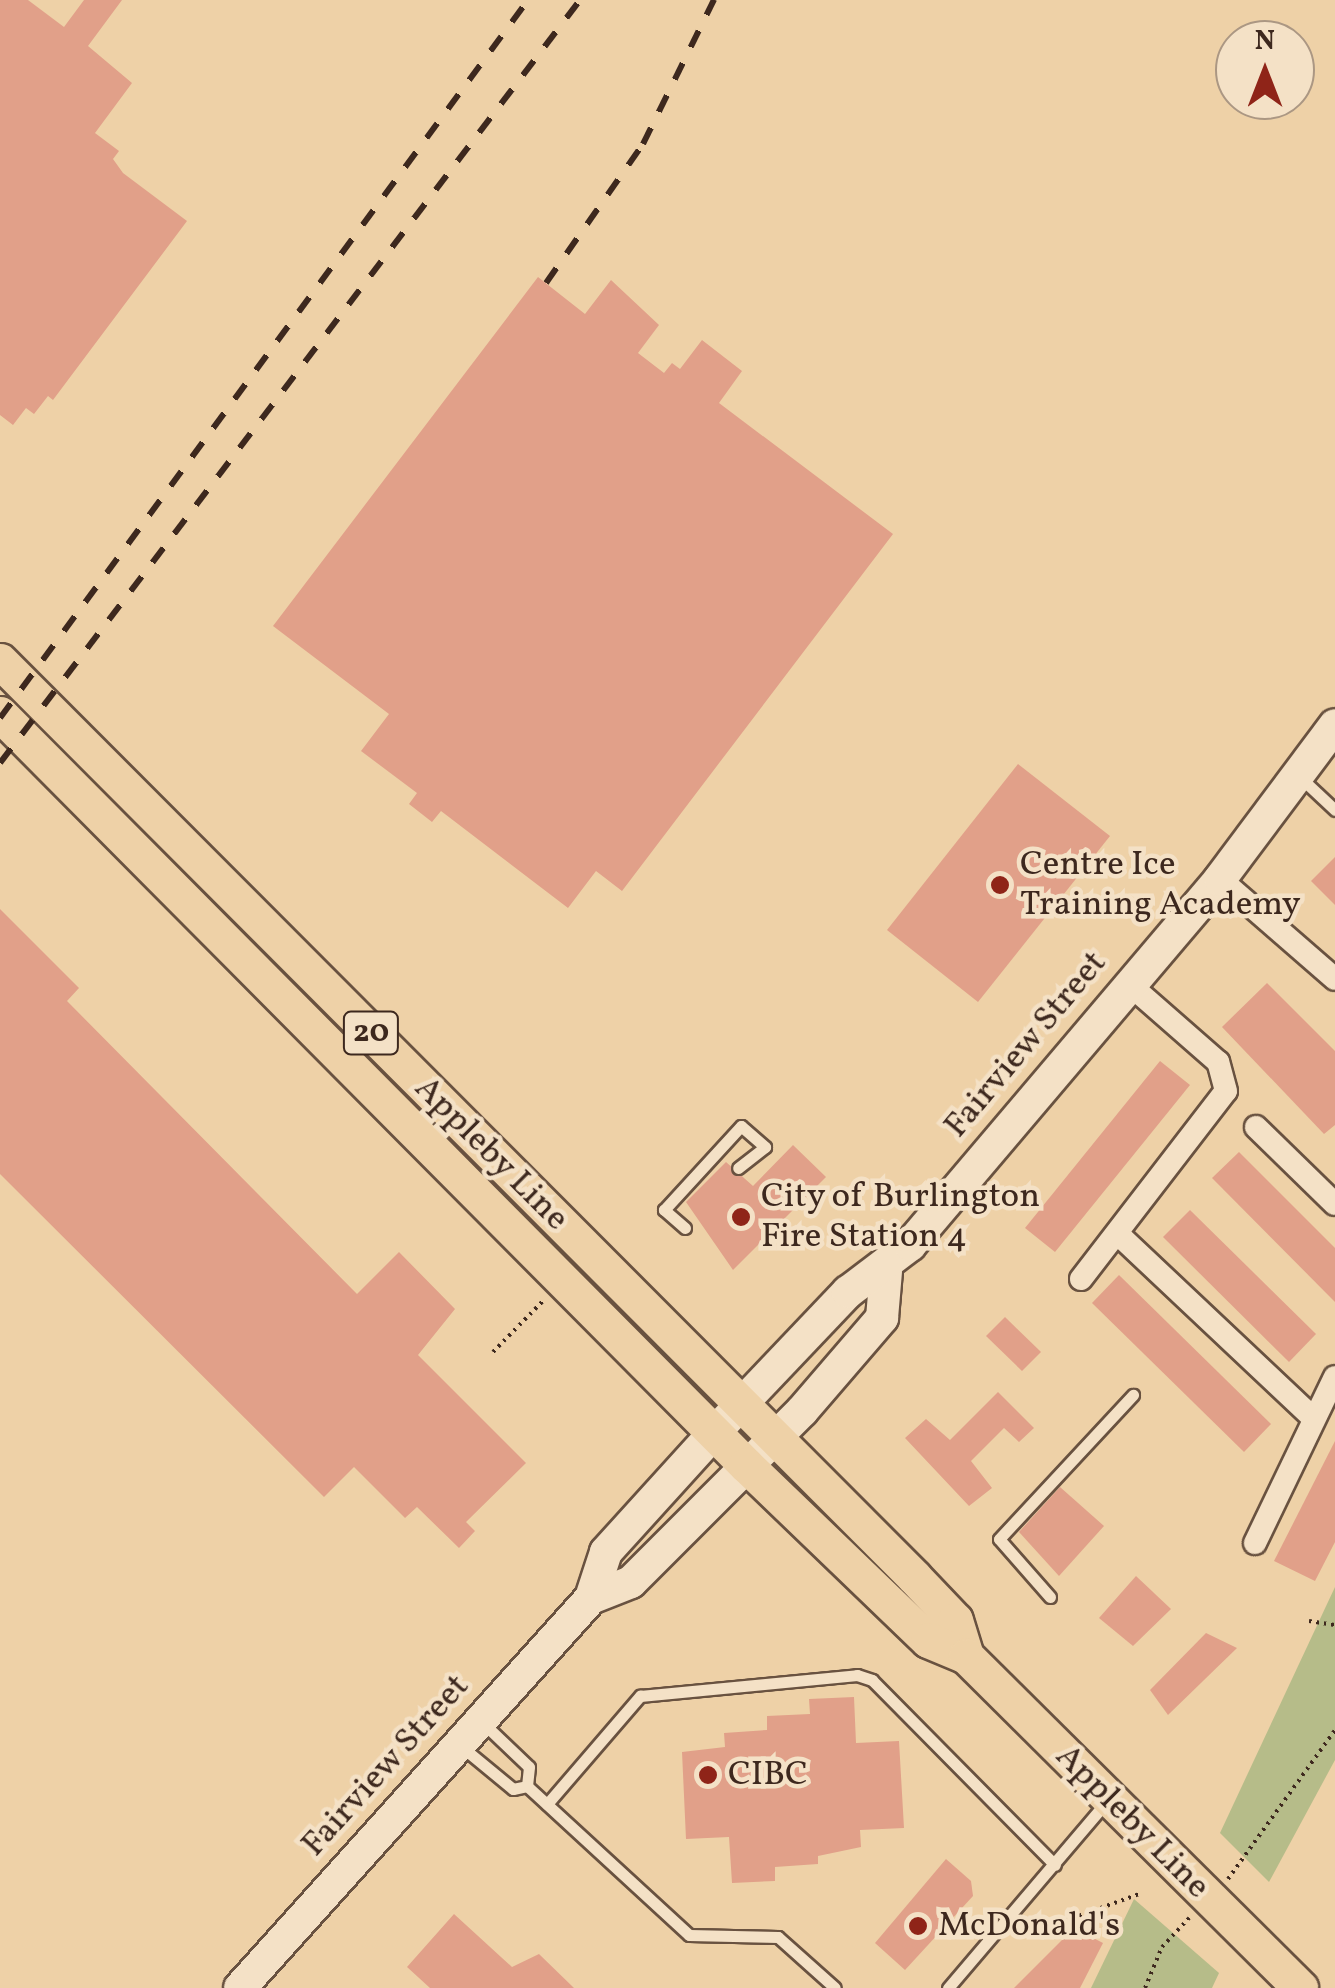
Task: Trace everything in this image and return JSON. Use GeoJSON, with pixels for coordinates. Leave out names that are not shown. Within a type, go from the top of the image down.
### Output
{"type":"FeatureCollection","features":[{"type":"Feature","properties":{"kind":"main road","name":"Appleby Line"},"geometry":{"type":"LineString","coordinates":[[0,661],[955,1620],[966,1656]]}},
{"type":"Feature","properties":{"kind":"main road","name":"Appleby Line"},"geometry":{"type":"LineString","coordinates":[[0,714],[746,1465],[928,1640],[966,1656],[1300,1988]]}},
{"type":"Feature","properties":{"kind":"street","name":"Fairview Street"},"geometry":{"type":"LineString","coordinates":[[240,1988],[592,1598],[606,1552],[848,1292],[886,1271],[1220,878],[1335,726]]}},
{"type":"Feature","properties":{"kind":"street"},"geometry":{"type":"LineString","coordinates":[[1220,878],[1335,979]]}},
{"type":"Feature","properties":{"kind":"street"},"geometry":{"type":"LineString","coordinates":[[1080,1279],[1120,1236],[1226,1091],[1218,1062],[1129,984]]}},
{"type":"Feature","properties":{"kind":"street"},"geometry":{"type":"LineString","coordinates":[[1256,1127],[1335,1204]]}},
{"type":"Feature","properties":{"kind":"street"},"geometry":{"type":"LineString","coordinates":[[1120,1236],[1314,1418]]}},
{"type":"Feature","properties":{"kind":"street","name":"Fairview Street"},"geometry":{"type":"LineString","coordinates":[[592,1598],[631,1582],[775,1438],[882,1318],[886,1271]]}},
{"type":"Feature","properties":{"kind":"street"},"geometry":{"type":"LineString","coordinates":[[1254,1543],[1335,1377]]}},
{"type":"Feature","properties":{"kind":"lane"},"geometry":{"type":"LineString","coordinates":[[1298,775],[1335,810]]}},
{"type":"Feature","properties":{"kind":"lane"},"geometry":{"type":"LineString","coordinates":[[685,1228],[664,1210],[742,1126],[766,1147],[738,1168]]}},
{"type":"Feature","properties":{"kind":"lane"},"geometry":{"type":"LineString","coordinates":[[1050,1597],[1002,1551],[1005,1528],[1133,1395]]}},
{"type":"Feature","properties":{"kind":"lane"},"geometry":{"type":"LineString","coordinates":[[547,1804],[640,1696],[856,1675],[872,1680],[1055,1865]]}},
{"type":"Feature","properties":{"kind":"lane"},"geometry":{"type":"LineString","coordinates":[[470,1733],[512,1789],[528,1786]]}},
{"type":"Feature","properties":{"kind":"lane"},"geometry":{"type":"LineString","coordinates":[[470,1733],[529,1767],[528,1786],[688,1935],[778,1936],[834,1988]]}},
{"type":"Feature","properties":{"kind":"lane"},"geometry":{"type":"LineString","coordinates":[[948,1988],[1109,1800]]}},
{"type":"Feature","properties":{"kind":"path"},"geometry":{"type":"LineString","coordinates":[[493,1352],[543,1301]]}},
{"type":"Feature","properties":{"kind":"path"},"geometry":{"type":"LineString","coordinates":[[1309,1621],[1335,1625]]}},
{"type":"Feature","properties":{"kind":"path"},"geometry":{"type":"LineString","coordinates":[[1228,1879],[1335,1730]]}},
{"type":"Feature","properties":{"kind":"path"},"geometry":{"type":"LineString","coordinates":[[1052,1926],[1142,1894]]}},
{"type":"Feature","properties":{"kind":"path"},"geometry":{"type":"LineString","coordinates":[[1144,1988],[1162,1948],[1189,1918]]}},
{"type":"Feature","properties":{"kind":"green space"},"geometry":{"type":"Polygon","coordinates":[[[1335,1587],[1335,1760],[1269,1882],[1220,1833],[1335,1587]]]}},
{"type":"Feature","properties":{"kind":"green space"},"geometry":{"type":"Polygon","coordinates":[[[1134,1899],[1219,1973],[1212,1988],[1091,1988],[1134,1899]]]}},
{"type":"Feature","properties":{"kind":"building"},"geometry":{"type":"Polygon","coordinates":[[[0,0],[28,0],[64,27],[84,0],[122,0],[88,46],[132,83],[95,133],[119,151],[113,159],[123,173],[187,221],[53,400],[48,396],[34,414],[26,408],[13,425],[0,415],[0,0]]]}},
{"type":"Feature","properties":{"kind":"building"},"geometry":{"type":"Polygon","coordinates":[[[538,277],[585,314],[611,280],[659,325],[638,353],[664,373],[672,363],[680,369],[702,340],[742,371],[719,403],[893,534],[622,891],[596,871],[568,908],[441,811],[432,822],[409,804],[417,793],[361,751],[389,714],[273,626],[538,277]]]}},
{"type":"Feature","properties":{"kind":"building"},"geometry":{"type":"Polygon","coordinates":[[[1018,764],[1110,836],[978,1002],[887,930],[1018,764]]]}},
{"type":"Feature","properties":{"kind":"building"},"geometry":{"type":"Polygon","coordinates":[[[1335,857],[1335,905],[1311,881],[1335,857]]]}},
{"type":"Feature","properties":{"kind":"building"},"geometry":{"type":"Polygon","coordinates":[[[0,909],[79,988],[67,1001],[357,1294],[399,1252],[455,1309],[418,1355],[526,1463],[466,1522],[475,1531],[459,1548],[417,1507],[405,1518],[354,1467],[324,1497],[0,1174],[0,909]]]}},
{"type":"Feature","properties":{"kind":"building"},"geometry":{"type":"Polygon","coordinates":[[[1267,983],[1335,1051],[1335,1125],[1324,1134],[1222,1027],[1267,983]]]}},
{"type":"Feature","properties":{"kind":"building"},"geometry":{"type":"Polygon","coordinates":[[[1160,1061],[1190,1085],[1055,1252],[1025,1228],[1160,1061]]]}},
{"type":"Feature","properties":{"kind":"building","name":"City of Burlington Fire Station 4"},"geometry":{"type":"Polygon","coordinates":[[[793,1145],[826,1177],[733,1270],[686,1202],[726,1162],[753,1186],[793,1145]]]}},
{"type":"Feature","properties":{"kind":"building"},"geometry":{"type":"Polygon","coordinates":[[[1239,1152],[1335,1248],[1335,1302],[1212,1178],[1239,1152]]]}},
{"type":"Feature","properties":{"kind":"building"},"geometry":{"type":"Polygon","coordinates":[[[1190,1210],[1316,1334],[1289,1362],[1163,1237],[1190,1210]]]}},
{"type":"Feature","properties":{"kind":"building"},"geometry":{"type":"Polygon","coordinates":[[[1119,1275],[1271,1424],[1244,1452],[1092,1303],[1119,1275]]]}},
{"type":"Feature","properties":{"kind":"building"},"geometry":{"type":"Polygon","coordinates":[[[1005,1317],[1041,1352],[1022,1371],[986,1336],[1005,1317]]]}},
{"type":"Feature","properties":{"kind":"building"},"geometry":{"type":"Polygon","coordinates":[[[998,1392],[1034,1428],[1019,1442],[1004,1428],[971,1461],[992,1488],[969,1506],[905,1438],[926,1419],[950,1440],[998,1392]]]}},
{"type":"Feature","properties":{"kind":"building"},"geometry":{"type":"Polygon","coordinates":[[[1335,1441],[1335,1542],[1315,1581],[1274,1561],[1335,1441]]]}},
{"type":"Feature","properties":{"kind":"building"},"geometry":{"type":"Polygon","coordinates":[[[1060,1487],[1104,1526],[1059,1576],[1019,1532],[1060,1487]]]}},
{"type":"Feature","properties":{"kind":"building"},"geometry":{"type":"Polygon","coordinates":[[[1136,1576],[1171,1609],[1133,1646],[1099,1618],[1136,1576]]]}},
{"type":"Feature","properties":{"kind":"building"},"geometry":{"type":"Polygon","coordinates":[[[1206,1633],[1237,1648],[1168,1715],[1150,1690],[1206,1633]]]}},
{"type":"Feature","properties":{"kind":"building"},"geometry":{"type":"Polygon","coordinates":[[[854,1697],[856,1743],[899,1741],[904,1828],[860,1830],[861,1847],[818,1856],[818,1864],[775,1867],[775,1881],[732,1883],[729,1837],[686,1839],[682,1752],[725,1747],[724,1733],[767,1730],[767,1716],[810,1714],[809,1699],[854,1697]]]}},
{"type":"Feature","properties":{"kind":"building","name":"McDonald's"},"geometry":{"type":"Polygon","coordinates":[[[946,1859],[971,1881],[973,1896],[905,1970],[875,1943],[946,1859]]]}},
{"type":"Feature","properties":{"kind":"building"},"geometry":{"type":"Polygon","coordinates":[[[454,1914],[512,1967],[539,1954],[574,1988],[430,1988],[407,1967],[454,1914]]]}},
{"type":"Feature","properties":{"kind":"building"},"geometry":{"type":"Polygon","coordinates":[[[1074,1928],[1103,1943],[1080,1988],[1014,1988],[1074,1928]]]}},
{"type":"Feature","properties":{"kind":"railway"},"geometry":{"type":"LineString","coordinates":[[0,718],[528,0]]}},
{"type":"Feature","properties":{"kind":"railway"},"geometry":{"type":"LineString","coordinates":[[0,763],[580,0]]}},
{"type":"Feature","properties":{"kind":"railway"},"geometry":{"type":"LineString","coordinates":[[546,283],[643,144],[714,0]]}},
{"type":"Feature","properties":{"kind":"place","name":"Centre Ice Training Academy"},"geometry":{"type":"Point","coordinates":[1000,885]}},
{"type":"Feature","properties":{"kind":"place","name":"City of Burlington Fire Station 4"},"geometry":{"type":"Point","coordinates":[741,1217]}},
{"type":"Feature","properties":{"kind":"place","name":"CIBC"},"geometry":{"type":"Point","coordinates":[708,1775]}},
{"type":"Feature","properties":{"kind":"place","name":"McDonald's"},"geometry":{"type":"Point","coordinates":[918,1926]}}]}
